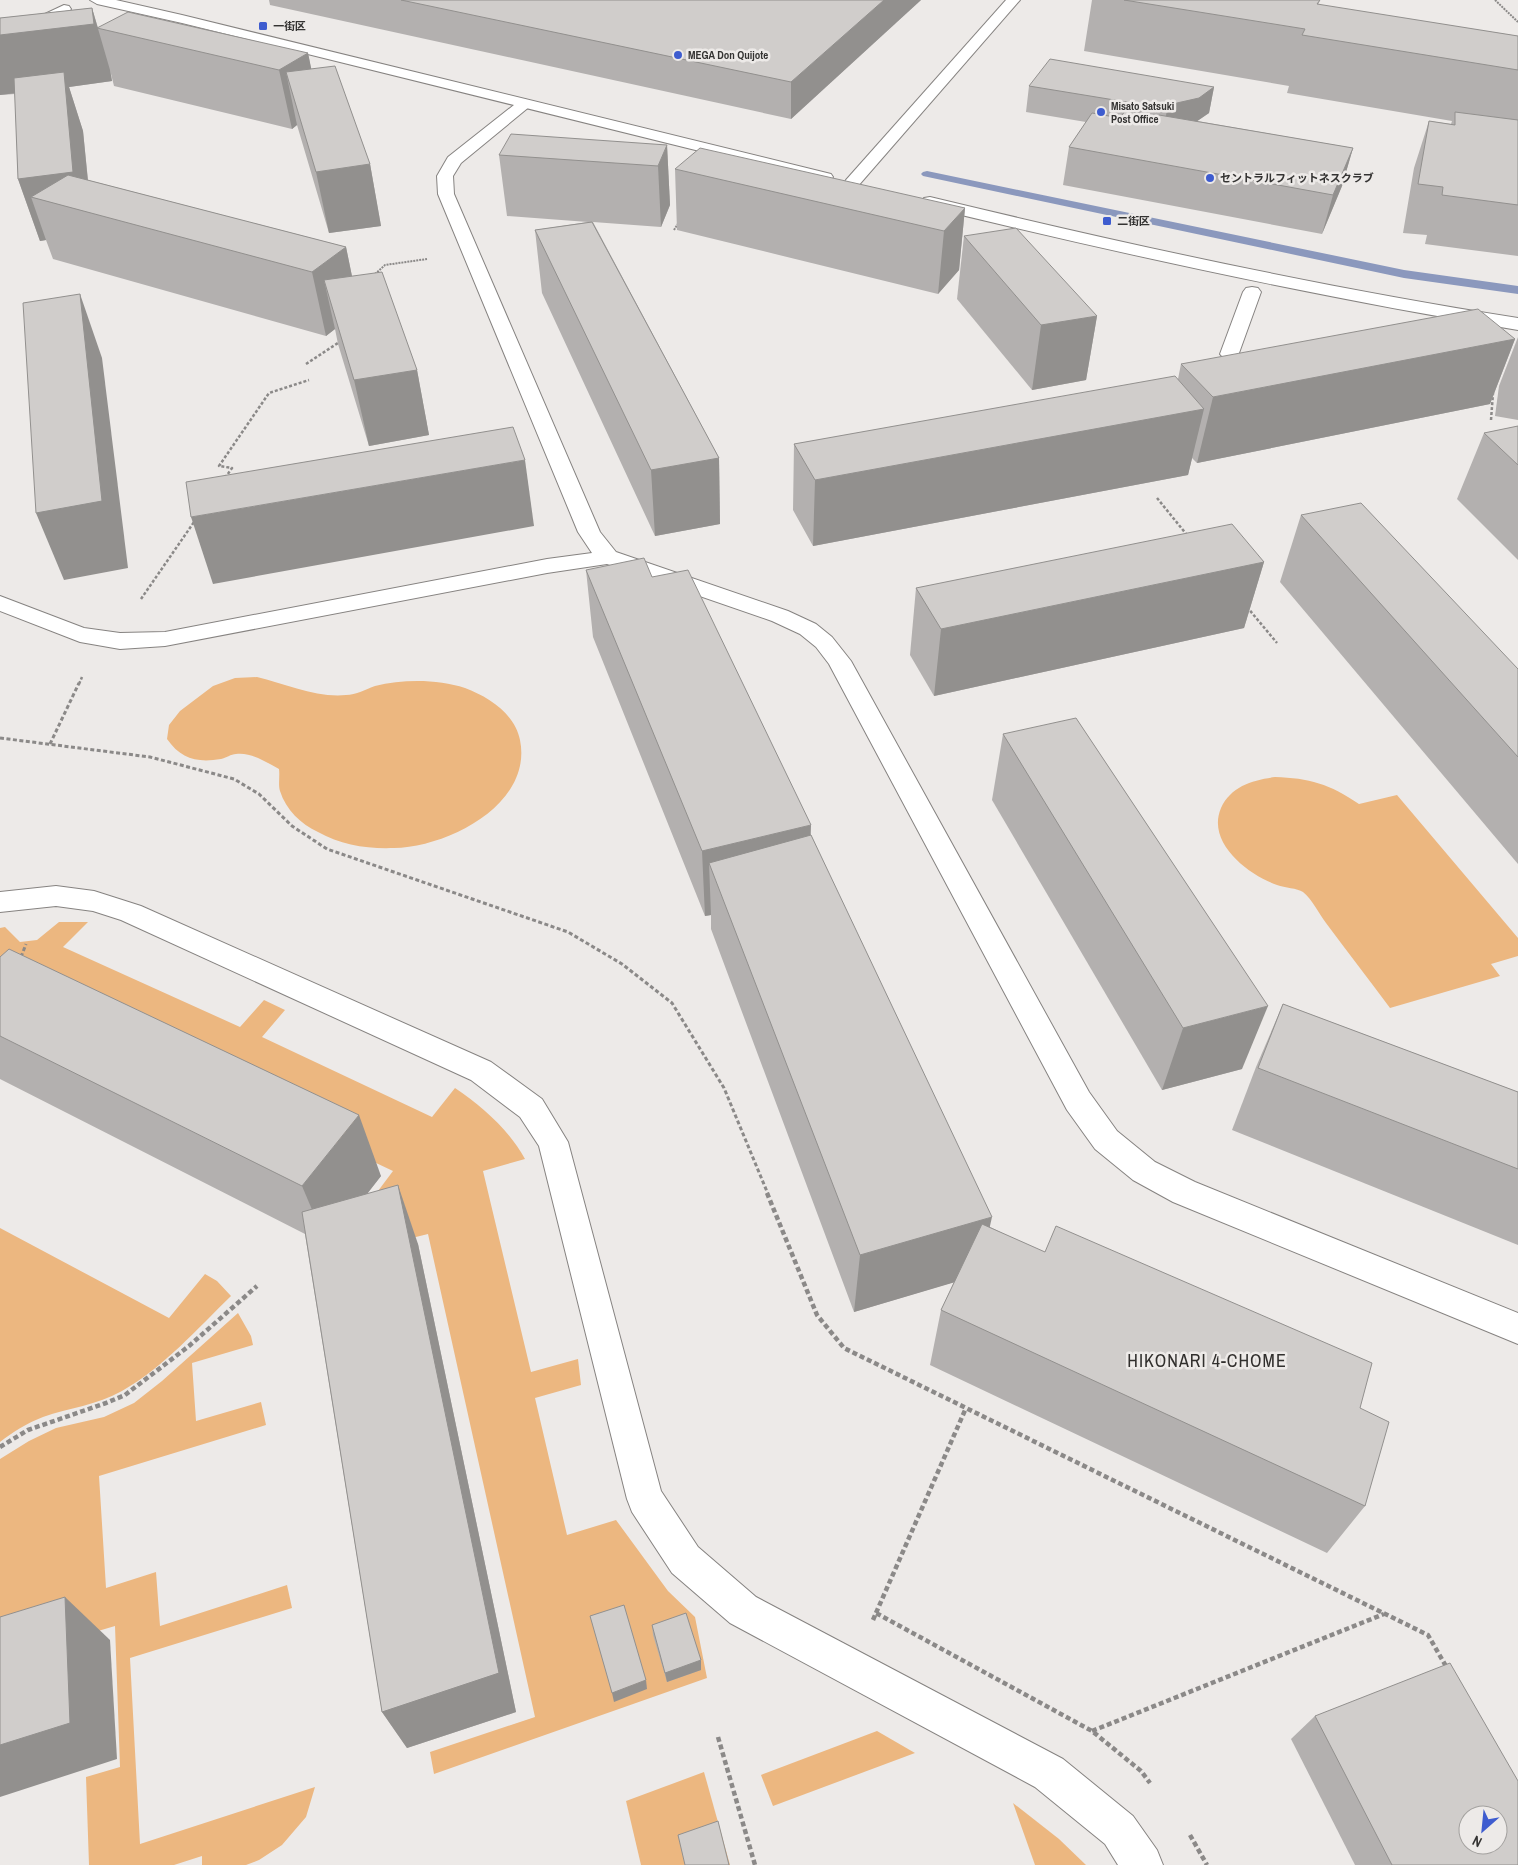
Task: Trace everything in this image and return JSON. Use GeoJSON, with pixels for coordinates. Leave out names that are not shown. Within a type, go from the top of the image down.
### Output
{"type":"FeatureCollection","features":[{"type":"Feature","properties":{"kind":"street"},"geometry":{"type":"LineString","coordinates":[[97,0],[182,19],[871,188]]}},
{"type":"Feature","properties":{"kind":"street"},"geometry":{"type":"LineString","coordinates":[[852,183],[1013,0]]}},
{"type":"Feature","properties":{"kind":"street"},"geometry":{"type":"LineString","coordinates":[[0,40],[64,9]]}},
{"type":"Feature","properties":{"kind":"street"},"geometry":{"type":"LineString","coordinates":[[524,104],[454,160],[444,176],[446,194],[588,532],[608,557]]}},
{"type":"Feature","properties":{"kind":"street"},"geometry":{"type":"LineString","coordinates":[[918,199],[1092,242],[1216,269],[1362,298],[1518,324]]}},
{"type":"Feature","properties":{"kind":"street"},"geometry":{"type":"LineString","coordinates":[[1252,292],[1229,354],[1268,393]]}},
{"type":"Feature","properties":{"kind":"street"},"geometry":{"type":"LineString","coordinates":[[0,603],[80,635],[120,641],[165,639],[547,566],[608,557],[780,616],[808,629],[824,642],[839,661],[1078,1101],[1106,1140],[1144,1171],[1184,1192],[1518,1329]]}},
{"type":"Feature","properties":{"kind":"street"},"geometry":{"type":"LineString","coordinates":[[0,902],[56,896],[94,901],[131,913],[480,1071],[531,1108],[553,1142],[645,1500],[685,1560],[743,1610],[1049,1773],[1119,1830],[1142,1865]]}},
{"type":"Feature","properties":{"kind":"path"},"geometry":{"type":"LineString","coordinates":[[1495,0],[1518,22]]}},
{"type":"Feature","properties":{"kind":"path"},"geometry":{"type":"LineString","coordinates":[[674,230],[682,218]]}},
{"type":"Feature","properties":{"kind":"path"},"geometry":{"type":"LineString","coordinates":[[378,282],[374,274],[385,265],[434,258]]}},
{"type":"Feature","properties":{"kind":"path"},"geometry":{"type":"LineString","coordinates":[[306,364],[344,338]]}},
{"type":"Feature","properties":{"kind":"path"},"geometry":{"type":"LineString","coordinates":[[222,484],[232,468],[219,466],[269,393],[309,380]]}},
{"type":"Feature","properties":{"kind":"path"},"geometry":{"type":"LineString","coordinates":[[1491,420],[1494,384]]}},
{"type":"Feature","properties":{"kind":"path"},"geometry":{"type":"LineString","coordinates":[[1157,498],[1188,536]]}},
{"type":"Feature","properties":{"kind":"path"},"geometry":{"type":"LineString","coordinates":[[50,744],[101,639],[140,600],[200,515]]}},
{"type":"Feature","properties":{"kind":"path"},"geometry":{"type":"LineString","coordinates":[[1245,605],[1277,643]]}},
{"type":"Feature","properties":{"kind":"path"},"geometry":{"type":"LineString","coordinates":[[0,738],[150,757],[234,779],[259,794],[292,826],[327,849],[568,932],[622,964],[672,1003],[724,1088],[817,1315],[844,1348],[1428,1635],[1452,1677]]}},
{"type":"Feature","properties":{"kind":"path"},"geometry":{"type":"LineString","coordinates":[[18,966],[45,897]]}},
{"type":"Feature","properties":{"kind":"path"},"geometry":{"type":"LineString","coordinates":[[0,1447],[12,1438],[44,1422],[90,1409],[123,1396],[166,1366],[256,1286]]}},
{"type":"Feature","properties":{"kind":"path"},"geometry":{"type":"LineString","coordinates":[[876,1613],[966,1408]]}},
{"type":"Feature","properties":{"kind":"path"},"geometry":{"type":"LineString","coordinates":[[1092,1731],[1384,1614]]}},
{"type":"Feature","properties":{"kind":"path"},"geometry":{"type":"LineString","coordinates":[[718,1737],[755,1865]]}},
{"type":"Feature","properties":{"kind":"shaded area"},"geometry":{"type":"Polygon","coordinates":[[[257,677],[301,690],[335,695],[350,695],[375,686],[409,681],[443,683],[465,688],[492,702],[507,714],[513,722],[520,740],[521,763],[513,784],[500,802],[482,818],[438,840],[415,846],[384,848],[364,847],[336,840],[312,829],[290,810],[280,791],[279,769],[258,758],[242,754],[234,754],[212,760],[197,760],[178,751],[167,739],[169,725],[180,711],[213,686],[235,678],[257,677]]]}},
{"type":"Feature","properties":{"kind":"shaded area"},"geometry":{"type":"Polygon","coordinates":[[[1275,777],[1319,783],[1338,791],[1359,804],[1397,795],[1518,938],[1518,956],[1491,964],[1500,976],[1390,1008],[1306,895],[1303,892],[1277,885],[1254,874],[1233,856],[1219,833],[1218,821],[1221,808],[1231,794],[1251,782],[1275,777]]]}},
{"type":"Feature","properties":{"kind":"shaded area"},"geometry":{"type":"Polygon","coordinates":[[[59,922],[88,922],[63,947],[240,1027],[264,1000],[285,1010],[262,1037],[432,1117],[455,1088],[485,1111],[511,1138],[525,1159],[483,1171],[531,1372],[578,1359],[581,1385],[535,1398],[567,1535],[616,1520],[668,1591],[695,1617],[707,1678],[434,1774],[430,1752],[535,1717],[428,1234],[327,1259],[393,1171],[46,1007],[0,1052],[0,928],[5,927],[20,942],[37,940],[59,922]]]}},
{"type":"Feature","properties":{"kind":"shaded area"},"geometry":{"type":"Polygon","coordinates":[[[0,1228],[169,1318],[205,1274],[217,1281],[231,1296],[166,1359],[122,1391],[103,1400],[37,1419],[0,1442],[0,1228]]]}},
{"type":"Feature","properties":{"kind":"shaded area"},"geometry":{"type":"Polygon","coordinates":[[[238,1313],[251,1336],[253,1345],[192,1363],[196,1421],[261,1402],[266,1425],[99,1476],[106,1588],[156,1572],[160,1626],[287,1585],[292,1608],[130,1658],[140,1844],[315,1787],[306,1817],[282,1845],[259,1860],[246,1865],[202,1865],[202,1856],[174,1865],[89,1865],[86,1777],[120,1767],[115,1626],[0,1660],[0,1459],[29,1441],[56,1428],[104,1417],[134,1403],[162,1381],[238,1313]]]}},
{"type":"Feature","properties":{"kind":"shaded area"},"geometry":{"type":"Polygon","coordinates":[[[877,1731],[915,1753],[773,1806],[761,1775],[877,1731]]]}},
{"type":"Feature","properties":{"kind":"shaded area"},"geometry":{"type":"Polygon","coordinates":[[[704,1772],[730,1865],[641,1865],[626,1801],[704,1772]]]}},
{"type":"Feature","properties":{"kind":"shaded area"},"geometry":{"type":"Polygon","coordinates":[[[1013,1803],[1059,1839],[1086,1865],[1035,1865],[1013,1803]]]}},
{"type":"Feature","properties":{"kind":"building"},"geometry":{"type":"Polygon","coordinates":[[[401,0],[884,0],[791,82],[401,0]]]}},
{"type":"Feature","properties":{"kind":"building"},"geometry":{"type":"Polygon","coordinates":[[[1124,0],[1320,0],[1317,4],[1518,36],[1518,70],[1302,35],[1305,29],[1124,0]]]}},
{"type":"Feature","properties":{"kind":"building"},"geometry":{"type":"Polygon","coordinates":[[[92,8],[94,24],[0,35],[0,18],[92,8]]]}},
{"type":"Feature","properties":{"kind":"building"},"geometry":{"type":"Polygon","coordinates":[[[128,12],[308,53],[279,70],[97,28],[128,12]]]}},
{"type":"Feature","properties":{"kind":"building"},"geometry":{"type":"Polygon","coordinates":[[[1050,59],[1214,87],[1199,98],[1168,105],[1145,105],[1029,86],[1050,59]]]}},
{"type":"Feature","properties":{"kind":"building"},"geometry":{"type":"Polygon","coordinates":[[[335,66],[370,164],[316,172],[286,72],[335,66]]]}},
{"type":"Feature","properties":{"kind":"building"},"geometry":{"type":"Polygon","coordinates":[[[64,72],[73,172],[18,179],[14,78],[64,72]]]}},
{"type":"Feature","properties":{"kind":"building"},"geometry":{"type":"Polygon","coordinates":[[[1125,111],[1353,148],[1333,195],[1069,147],[1092,113],[1120,118],[1125,111]]]}},
{"type":"Feature","properties":{"kind":"building"},"geometry":{"type":"Polygon","coordinates":[[[1455,112],[1518,120],[1518,205],[1442,195],[1443,187],[1418,184],[1429,121],[1455,125],[1455,112]]]}},
{"type":"Feature","properties":{"kind":"building"},"geometry":{"type":"Polygon","coordinates":[[[511,134],[667,145],[658,166],[499,155],[511,134]]]}},
{"type":"Feature","properties":{"kind":"building"},"geometry":{"type":"Polygon","coordinates":[[[700,148],[965,208],[944,231],[675,169],[700,148]]]}},
{"type":"Feature","properties":{"kind":"building"},"geometry":{"type":"Polygon","coordinates":[[[68,175],[346,247],[312,272],[31,197],[68,175]]]}},
{"type":"Feature","properties":{"kind":"building"},"geometry":{"type":"Polygon","coordinates":[[[592,222],[719,458],[651,470],[535,230],[592,222]]]}},
{"type":"Feature","properties":{"kind":"building"},"geometry":{"type":"Polygon","coordinates":[[[1016,228],[1097,316],[1041,325],[964,236],[1016,228]]]}},
{"type":"Feature","properties":{"kind":"building"},"geometry":{"type":"Polygon","coordinates":[[[382,272],[417,370],[354,380],[324,280],[382,272]]]}},
{"type":"Feature","properties":{"kind":"building"},"geometry":{"type":"Polygon","coordinates":[[[80,294],[102,501],[36,513],[23,303],[80,294]]]}},
{"type":"Feature","properties":{"kind":"building"},"geometry":{"type":"Polygon","coordinates":[[[1478,309],[1515,339],[1213,397],[1181,364],[1478,309]]]}},
{"type":"Feature","properties":{"kind":"building"},"geometry":{"type":"Polygon","coordinates":[[[1175,376],[1204,409],[815,480],[794,444],[1175,376]]]}},
{"type":"Feature","properties":{"kind":"building"},"geometry":{"type":"Polygon","coordinates":[[[1518,426],[1518,465],[1484,433],[1518,426]]]}},
{"type":"Feature","properties":{"kind":"building"},"geometry":{"type":"Polygon","coordinates":[[[513,427],[525,460],[191,517],[186,482],[513,427]]]}},
{"type":"Feature","properties":{"kind":"building"},"geometry":{"type":"Polygon","coordinates":[[[1361,503],[1518,669],[1518,757],[1301,515],[1361,503]]]}},
{"type":"Feature","properties":{"kind":"building"},"geometry":{"type":"Polygon","coordinates":[[[1232,524],[1264,562],[941,629],[916,588],[1232,524]]]}},
{"type":"Feature","properties":{"kind":"building"},"geometry":{"type":"Polygon","coordinates":[[[644,558],[652,577],[688,570],[811,825],[702,851],[586,570],[644,558]]]}},
{"type":"Feature","properties":{"kind":"building"},"geometry":{"type":"Polygon","coordinates":[[[1076,718],[1268,1006],[1183,1028],[1003,734],[1076,718]]]}},
{"type":"Feature","properties":{"kind":"building"},"geometry":{"type":"Polygon","coordinates":[[[811,835],[992,1217],[860,1255],[709,863],[811,835]]]}},
{"type":"Feature","properties":{"kind":"building"},"geometry":{"type":"Polygon","coordinates":[[[9,949],[359,1115],[302,1186],[0,1036],[0,957],[9,949]]]}},
{"type":"Feature","properties":{"kind":"building"},"geometry":{"type":"Polygon","coordinates":[[[1283,1004],[1518,1092],[1518,1169],[1258,1068],[1283,1004]]]}},
{"type":"Feature","properties":{"kind":"building"},"geometry":{"type":"Polygon","coordinates":[[[398,1185],[499,1673],[382,1712],[302,1212],[398,1185]]]}},
{"type":"Feature","properties":{"kind":"building"},"geometry":{"type":"Polygon","coordinates":[[[982,1224],[1045,1252],[1056,1226],[1372,1363],[1360,1408],[1389,1422],[1365,1506],[941,1310],[982,1224]]]}},
{"type":"Feature","properties":{"kind":"building"},"geometry":{"type":"Polygon","coordinates":[[[65,1597],[70,1723],[0,1745],[0,1617],[65,1597]]]}},
{"type":"Feature","properties":{"kind":"building"},"geometry":{"type":"Polygon","coordinates":[[[624,1605],[646,1680],[612,1693],[590,1616],[624,1605]]]}},
{"type":"Feature","properties":{"kind":"building"},"geometry":{"type":"Polygon","coordinates":[[[686,1613],[701,1660],[665,1673],[652,1625],[686,1613]]]}},
{"type":"Feature","properties":{"kind":"building"},"geometry":{"type":"Polygon","coordinates":[[[1450,1663],[1518,1781],[1518,1865],[1392,1865],[1315,1716],[1450,1663]]]}},
{"type":"Feature","properties":{"kind":"building"},"geometry":{"type":"Polygon","coordinates":[[[718,1821],[729,1865],[685,1865],[678,1835],[718,1821]]]}},
{"type":"Feature","properties":{"kind":"waterway"},"geometry":{"type":"LineString","coordinates":[[927,174],[1404,274],[1518,290]]}},
{"type":"Feature","properties":{"kind":"place","name":"一街区"},"geometry":{"type":"Point","coordinates":[263,26]}},
{"type":"Feature","properties":{"kind":"place","name":"MEGA Don Quijote"},"geometry":{"type":"Point","coordinates":[678,55]}},
{"type":"Feature","properties":{"kind":"place","name":"Misato Satsuki Post Office"},"geometry":{"type":"Point","coordinates":[1101,112]}},
{"type":"Feature","properties":{"kind":"place","name":"セントラルフィットネスクラブ"},"geometry":{"type":"Point","coordinates":[1210,178]}},
{"type":"Feature","properties":{"kind":"place","name":"二街区"},"geometry":{"type":"Point","coordinates":[1107,221]}},
{"type":"Feature","properties":{"kind":"district","name":"HIKONARI 4-CHOME"},"geometry":{"type":"Point","coordinates":[1207,1360]}}]}
